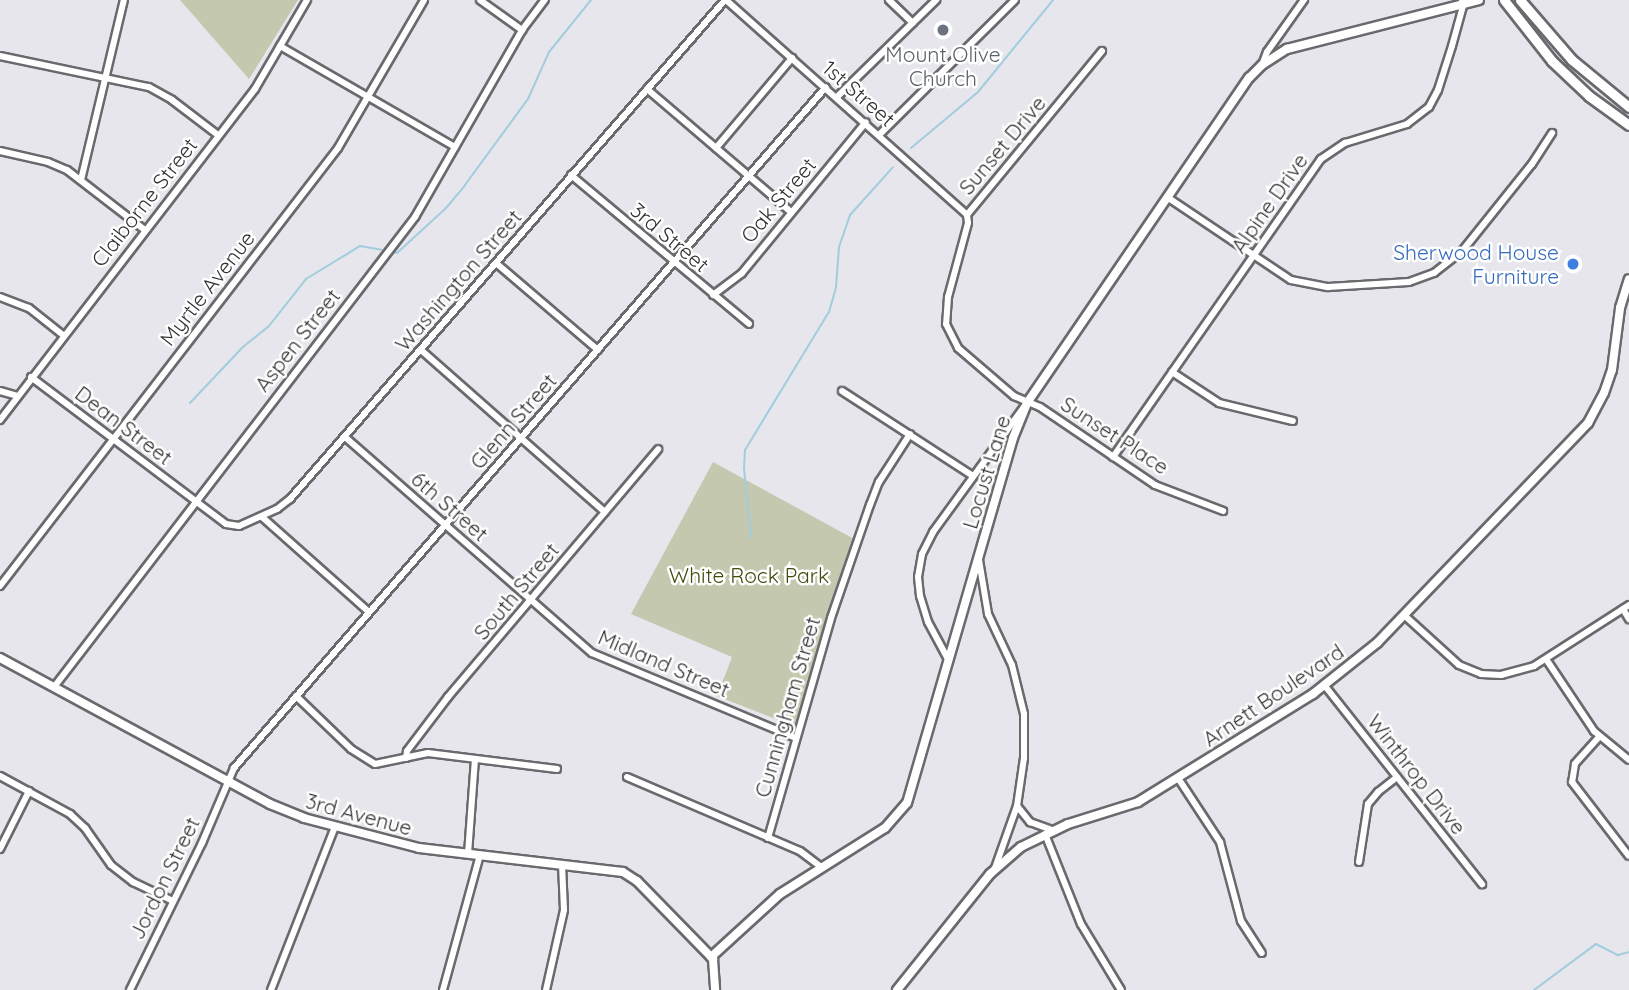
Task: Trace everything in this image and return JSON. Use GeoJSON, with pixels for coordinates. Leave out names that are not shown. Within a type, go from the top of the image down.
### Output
{"type":"FeatureCollection","features":[{"type":"Feature","properties":{"kind":"main road"},"geometry":{"type":"LineString","coordinates":[[1504,0],[1531,38],[1567,76],[1629,125]]}},
{"type":"Feature","properties":{"kind":"main road"},"geometry":{"type":"LineString","coordinates":[[1520,0],[1576,64],[1629,107]]}},
{"type":"Feature","properties":{"kind":"street"},"geometry":{"type":"LineString","coordinates":[[80,180],[124,0]]}},
{"type":"Feature","properties":{"kind":"street","name":"Claiborne Street"},"geometry":{"type":"LineString","coordinates":[[0,420],[255,89],[307,0]]}},
{"type":"Feature","properties":{"kind":"street","name":"Myrtle Avenue"},"geometry":{"type":"LineString","coordinates":[[0,586],[338,148],[424,0]]}},
{"type":"Feature","properties":{"kind":"street"},"geometry":{"type":"LineString","coordinates":[[480,0],[522,30]]}},
{"type":"Feature","properties":{"kind":"street","name":"Aspen Street"},"geometry":{"type":"LineString","coordinates":[[54,687],[415,217],[522,30],[545,0]]}},
{"type":"Feature","properties":{"kind":"street","name":"1st Street"},"geometry":{"type":"LineString","coordinates":[[726,0],[880,134],[967,215]]}},
{"type":"Feature","properties":{"kind":"street","name":"Washington Street"},"geometry":{"type":"LineString","coordinates":[[195,502],[229,525],[239,526],[262,517],[290,499],[726,0]]}},
{"type":"Feature","properties":{"kind":"street"},"geometry":{"type":"LineString","coordinates":[[889,0],[913,23]]}},
{"type":"Feature","properties":{"kind":"street"},"geometry":{"type":"LineString","coordinates":[[837,97],[936,0]]}},
{"type":"Feature","properties":{"kind":"street"},"geometry":{"type":"LineString","coordinates":[[880,134],[1015,0]]}},
{"type":"Feature","properties":{"kind":"street"},"geometry":{"type":"LineString","coordinates":[[1262,65],[1267,52],[1304,0]]}},
{"type":"Feature","properties":{"kind":"street","name":"Locust Lane"},"geometry":{"type":"LineString","coordinates":[[712,957],[780,894],[879,832],[901,813],[911,793],[1013,438],[1027,402],[1250,78],[1262,65],[1287,49],[1462,2],[1479,0]]}},
{"type":"Feature","properties":{"kind":"street","name":"Alpine Drive"},"geometry":{"type":"LineString","coordinates":[[1113,457],[1309,174],[1329,151],[1353,140],[1407,124],[1429,107],[1438,90],[1462,2]]}},
{"type":"Feature","properties":{"kind":"street"},"geometry":{"type":"LineString","coordinates":[[280,46],[455,147]]}},
{"type":"Feature","properties":{"kind":"street","name":"Sunset Drive"},"geometry":{"type":"LineString","coordinates":[[1027,402],[964,355],[949,333],[946,321],[948,298],[968,223],[967,215],[1102,51]]}},
{"type":"Feature","properties":{"kind":"street"},"geometry":{"type":"LineString","coordinates":[[0,56],[160,92],[218,135]]}},
{"type":"Feature","properties":{"kind":"street"},"geometry":{"type":"LineString","coordinates":[[716,148],[792,58]]}},
{"type":"Feature","properties":{"kind":"street","name":"Glenn Street"},"geometry":{"type":"LineString","coordinates":[[228,780],[234,768],[296,696],[826,87]]}},
{"type":"Feature","properties":{"kind":"street"},"geometry":{"type":"LineString","coordinates":[[647,89],[790,211]]}},
{"type":"Feature","properties":{"kind":"street","name":"Oak Street"},"geometry":{"type":"LineString","coordinates":[[713,295],[741,273],[866,122]]}},
{"type":"Feature","properties":{"kind":"street"},"geometry":{"type":"LineString","coordinates":[[1167,197],[1291,281],[1313,285],[1394,285],[1420,279],[1445,266],[1463,250],[1532,164],[1552,133]]}},
{"type":"Feature","properties":{"kind":"street"},"geometry":{"type":"LineString","coordinates":[[0,151],[48,162],[80,180],[145,230]]}},
{"type":"Feature","properties":{"kind":"street","name":"3rd Street"},"geometry":{"type":"LineString","coordinates":[[571,175],[672,263],[749,324]]}},
{"type":"Feature","properties":{"kind":"street"},"geometry":{"type":"LineString","coordinates":[[496,263],[598,350]]}},
{"type":"Feature","properties":{"kind":"street","name":"Arnett Boulevard"},"geometry":{"type":"LineString","coordinates":[[897,990],[995,868],[1048,832],[1123,809],[1178,778],[1325,685],[1405,615],[1588,423],[1604,393],[1612,370],[1629,279]]}},
{"type":"Feature","properties":{"kind":"street"},"geometry":{"type":"LineString","coordinates":[[0,297],[29,308],[63,335]]}},
{"type":"Feature","properties":{"kind":"street"},"geometry":{"type":"LineString","coordinates":[[421,350],[606,512]]}},
{"type":"Feature","properties":{"kind":"street"},"geometry":{"type":"LineString","coordinates":[[1172,372],[1219,403],[1293,421]]}},
{"type":"Feature","properties":{"kind":"street","name":"Dean Street"},"geometry":{"type":"LineString","coordinates":[[31,377],[195,502]]}},
{"type":"Feature","properties":{"kind":"street"},"geometry":{"type":"LineString","coordinates":[[0,391],[16,396]]}},
{"type":"Feature","properties":{"kind":"street"},"geometry":{"type":"LineString","coordinates":[[842,391],[973,476]]}},
{"type":"Feature","properties":{"kind":"street"},"geometry":{"type":"LineString","coordinates":[[949,661],[923,608],[918,585],[919,564],[933,532],[1027,402]]}},
{"type":"Feature","properties":{"kind":"street","name":"Sunset Place"},"geometry":{"type":"LineString","coordinates":[[1027,402],[1040,407],[1155,485],[1223,511]]}},
{"type":"Feature","properties":{"kind":"street","name":"Cunningham Street"},"geometry":{"type":"LineString","coordinates":[[768,838],[831,618],[870,505],[879,482],[910,435]]}},
{"type":"Feature","properties":{"kind":"street","name":"6th Street"},"geometry":{"type":"LineString","coordinates":[[345,437],[532,600]]}},
{"type":"Feature","properties":{"kind":"street","name":"South Street"},"geometry":{"type":"LineString","coordinates":[[406,758],[407,751],[448,697],[658,449]]}},
{"type":"Feature","properties":{"kind":"street"},"geometry":{"type":"LineString","coordinates":[[262,517],[369,612]]}},
{"type":"Feature","properties":{"kind":"street"},"geometry":{"type":"LineString","coordinates":[[978,558],[985,602],[1012,665],[1024,714],[1024,758],[1017,806],[995,868]]}},
{"type":"Feature","properties":{"kind":"street","name":"Midland Street"},"geometry":{"type":"LineString","coordinates":[[532,600],[582,646],[603,659],[796,738]]}},
{"type":"Feature","properties":{"kind":"street"},"geometry":{"type":"LineString","coordinates":[[1405,615],[1450,659],[1471,671],[1492,675],[1511,674],[1546,659],[1626,607],[1629,620]]}},
{"type":"Feature","properties":{"kind":"street","name":"3rd Avenue"},"geometry":{"type":"LineString","coordinates":[[0,658],[290,813],[382,841],[468,854],[612,869],[630,876],[712,957]]}},
{"type":"Feature","properties":{"kind":"street"},"geometry":{"type":"LineString","coordinates":[[1546,659],[1599,737],[1629,760]]}},
{"type":"Feature","properties":{"kind":"street","name":"Winthrop Drive"},"geometry":{"type":"LineString","coordinates":[[1325,685],[1482,884]]}},
{"type":"Feature","properties":{"kind":"street"},"geometry":{"type":"LineString","coordinates":[[296,696],[351,749],[368,761],[384,764],[428,754],[557,769]]}},
{"type":"Feature","properties":{"kind":"street"},"geometry":{"type":"LineString","coordinates":[[1599,737],[1575,764],[1572,782],[1629,856]]}},
{"type":"Feature","properties":{"kind":"street"},"geometry":{"type":"LineString","coordinates":[[468,854],[475,759]]}},
{"type":"Feature","properties":{"kind":"street"},"geometry":{"type":"LineString","coordinates":[[0,776],[78,820],[102,856],[122,875],[173,901]]}},
{"type":"Feature","properties":{"kind":"street"},"geometry":{"type":"LineString","coordinates":[[627,776],[800,850],[821,866]]}},
{"type":"Feature","properties":{"kind":"street"},"geometry":{"type":"LineString","coordinates":[[1359,862],[1368,804],[1397,777]]}},
{"type":"Feature","properties":{"kind":"street"},"geometry":{"type":"LineString","coordinates":[[1178,778],[1220,842],[1228,862],[1239,915],[1262,953]]}},
{"type":"Feature","properties":{"kind":"street","name":"Jordon Street"},"geometry":{"type":"LineString","coordinates":[[130,990],[228,780]]}},
{"type":"Feature","properties":{"kind":"street"},"geometry":{"type":"LineString","coordinates":[[0,849],[29,791]]}},
{"type":"Feature","properties":{"kind":"street"},"geometry":{"type":"LineString","coordinates":[[1017,806],[1030,822],[1048,832],[1081,924],[1121,990]]}},
{"type":"Feature","properties":{"kind":"street"},"geometry":{"type":"LineString","coordinates":[[271,990],[335,827]]}},
{"type":"Feature","properties":{"kind":"street"},"geometry":{"type":"LineString","coordinates":[[443,990],[480,855]]}},
{"type":"Feature","properties":{"kind":"street"},"geometry":{"type":"LineString","coordinates":[[546,990],[563,920],[562,864]]}},
{"type":"Feature","properties":{"kind":"street"},"geometry":{"type":"LineString","coordinates":[[712,957],[716,971],[715,990]]}},
{"type":"Feature","properties":{"kind":"green space"},"geometry":{"type":"Polygon","coordinates":[[[180,0],[298,0],[249,79],[180,0]]]}},
{"type":"Feature","properties":{"kind":"green space","name":"White Rock Park"},"geometry":{"type":"Polygon","coordinates":[[[713,462],[856,540],[825,628],[796,727],[717,696],[732,657],[631,614],[713,462]]]}},
{"type":"Feature","properties":{"kind":"waterway"},"geometry":{"type":"LineString","coordinates":[[393,252],[397,253],[446,208],[465,185],[528,99],[549,52],[591,0]]}},
{"type":"Feature","properties":{"kind":"waterway"},"geometry":{"type":"LineString","coordinates":[[911,148],[978,92],[1053,0]]}},
{"type":"Feature","properties":{"kind":"waterway"},"geometry":{"type":"LineString","coordinates":[[751,537],[744,468],[745,450],[829,312],[836,287],[839,247],[850,215],[893,167]]}},
{"type":"Feature","properties":{"kind":"waterway"},"geometry":{"type":"LineString","coordinates":[[190,403],[243,347],[269,326],[306,279],[360,246],[382,250]]}},
{"type":"Feature","properties":{"kind":"waterway"},"geometry":{"type":"LineString","coordinates":[[1534,990],[1596,944],[1618,955],[1629,952]]}},
{"type":"Feature","properties":{"kind":"place","name":"Mount Olive Church"},"geometry":{"type":"Point","coordinates":[943,30]}},
{"type":"Feature","properties":{"kind":"place","name":"Sherwood House Furniture"},"geometry":{"type":"Point","coordinates":[1573,264]}}]}
